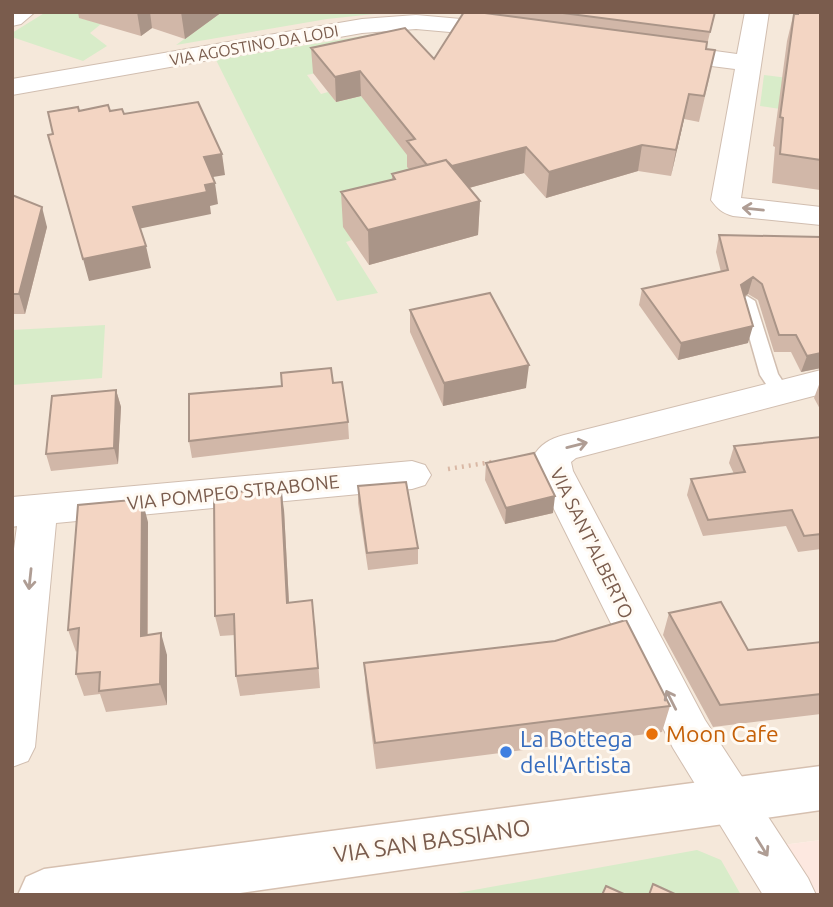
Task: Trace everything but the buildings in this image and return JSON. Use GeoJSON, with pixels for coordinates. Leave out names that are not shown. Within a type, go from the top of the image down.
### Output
{"type":"FeatureCollection","features":[{"type":"Feature","properties":{"kind":"street"},"geometry":{"type":"LineString","coordinates":[[12,19],[23,12]]}},
{"type":"Feature","properties":{"kind":"street"},"geometry":{"type":"LineString","coordinates":[[757,12],[726,200],[733,207],[821,216]]}},
{"type":"Feature","properties":{"kind":"street","name":"VIA AGOSTINO DA LODI"},"geometry":{"type":"LineString","coordinates":[[12,87],[362,26],[429,23],[525,33]]}},
{"type":"Feature","properties":{"kind":"street"},"geometry":{"type":"LineString","coordinates":[[643,49],[747,63]]}},
{"type":"Feature","properties":{"kind":"street","name":"VIA SANT'ALBERTO"},"geometry":{"type":"LineString","coordinates":[[733,800],[689,734],[554,471],[551,457],[564,448],[821,382]]}},
{"type":"Feature","properties":{"kind":"street","name":"VIA POMPEO STRABONE"},"geometry":{"type":"LineString","coordinates":[[25,512],[412,475]]}},
{"type":"Feature","properties":{"kind":"street"},"geometry":{"type":"LineString","coordinates":[[12,747],[25,512]]}},
{"type":"Feature","properties":{"kind":"street","name":"VIA SAN BASSIANO"},"geometry":{"type":"LineString","coordinates":[[44,895],[821,788]]}},
{"type":"Feature","properties":{"kind":"street"},"geometry":{"type":"LineString","coordinates":[[733,800],[791,895]]}},
{"type":"Feature","properties":{"kind":"lane"},"geometry":{"type":"LineString","coordinates":[[747,301],[769,375],[782,394]]}},
{"type":"Feature","properties":{"kind":"path"},"geometry":{"type":"LineString","coordinates":[[466,466],[504,461]]}},
{"type":"Feature","properties":{"kind":"shaded area"},"geometry":{"type":"Polygon","coordinates":[[[12,12],[821,12],[821,840],[767,847],[796,895],[12,895],[12,12]]]}},
{"type":"Feature","properties":{"kind":"shaded area"},"geometry":{"type":"Polygon","coordinates":[[[821,840],[821,895],[796,895],[767,847],[821,840]]]}},
{"type":"Feature","properties":{"kind":"green space"},"geometry":{"type":"Polygon","coordinates":[[[46,12],[88,12],[80,18],[101,24],[90,33],[107,46],[83,61],[12,37],[12,33],[46,12]]]}},
{"type":"Feature","properties":{"kind":"green space"},"geometry":{"type":"Polygon","coordinates":[[[222,12],[393,12],[327,19],[176,45],[222,12]]]}},
{"type":"Feature","properties":{"kind":"green space"},"geometry":{"type":"Polygon","coordinates":[[[387,32],[405,52],[307,75],[321,94],[328,92],[336,102],[383,91],[432,198],[344,227],[352,240],[346,242],[378,293],[337,301],[216,60],[387,32]]]}},
{"type":"Feature","properties":{"kind":"green space"},"geometry":{"type":"Polygon","coordinates":[[[764,75],[821,82],[821,115],[760,106],[764,75]]]}},
{"type":"Feature","properties":{"kind":"green space"},"geometry":{"type":"Polygon","coordinates":[[[105,325],[102,378],[12,385],[12,330],[105,325]]]}},
{"type":"Feature","properties":{"kind":"green space"},"geometry":{"type":"Polygon","coordinates":[[[697,850],[721,860],[741,895],[446,895],[697,850]]]}},
{"type":"Feature","properties":{"kind":"place","name":"Moon Cafe"},"geometry":{"type":"Point","coordinates":[652,734]}},
{"type":"Feature","properties":{"kind":"place","name":"La Bottega dell'Artista"},"geometry":{"type":"Point","coordinates":[506,752]}}]}
